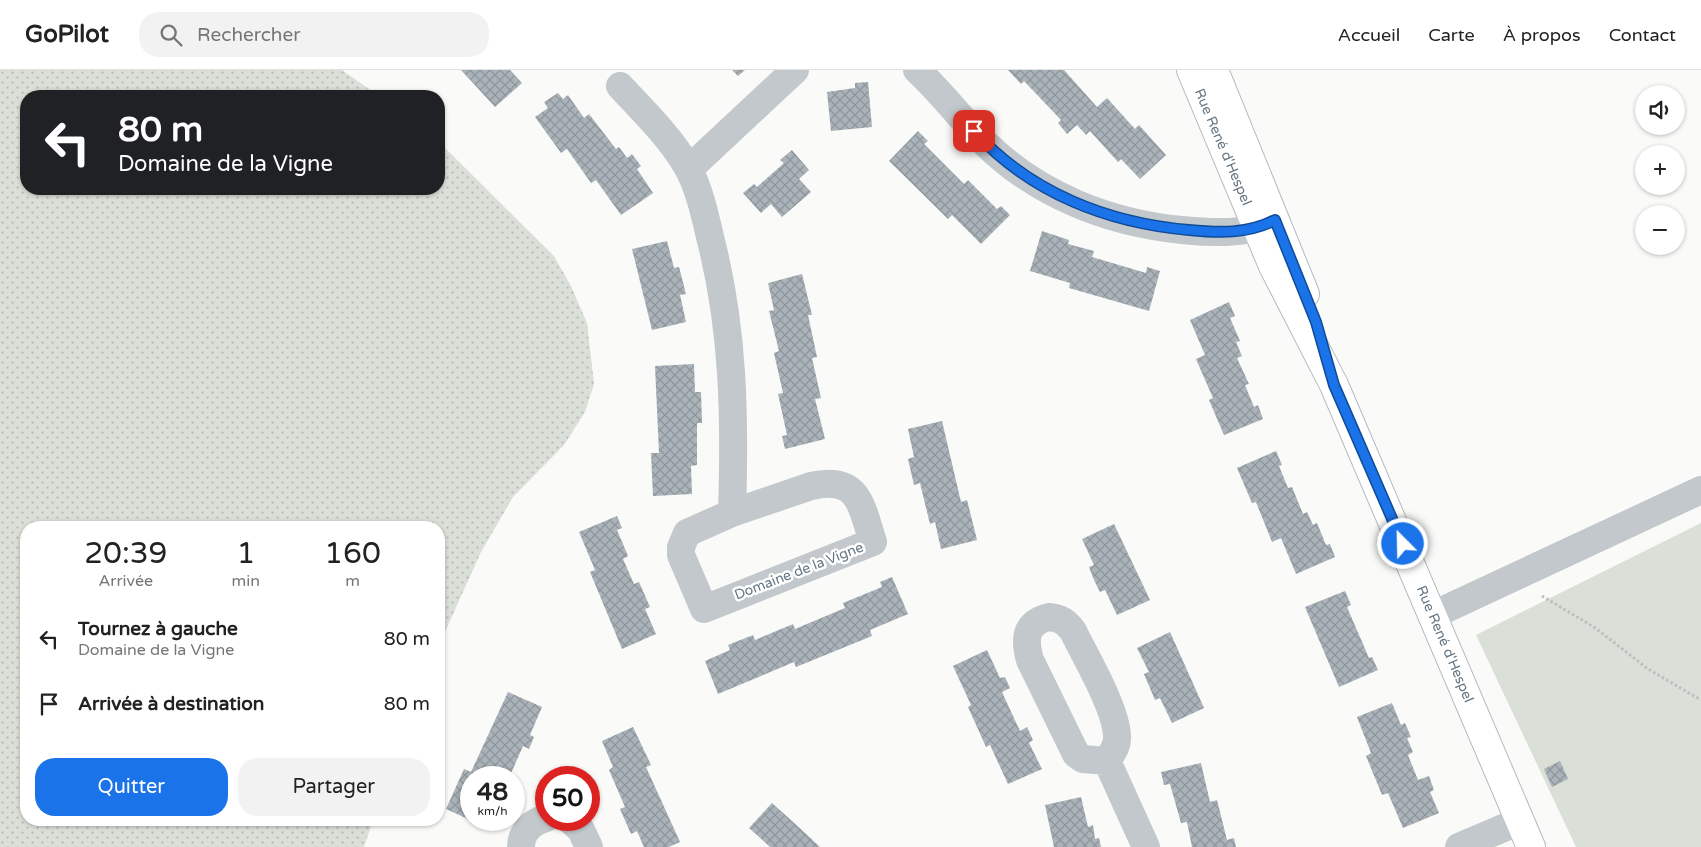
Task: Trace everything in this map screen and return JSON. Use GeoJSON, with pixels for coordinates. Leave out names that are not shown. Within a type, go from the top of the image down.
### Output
{"type":"FeatureCollection","features":[{"type":"Feature","properties":{"kind":"main road","name":"Rue René d'Hespel"},"geometry":{"type":"LineString","coordinates":[[1191,70],[1266,225],[1316,322],[1334,385],[1531,847]]}},
{"type":"Feature","properties":{"kind":"main road","name":"Rue René d'Hespel"},"geometry":{"type":"LineString","coordinates":[[1214,70],[1266,225]]}},
{"type":"Feature","properties":{"kind":"street"},"geometry":{"type":"LineString","coordinates":[[688,169],[795,70]]}},
{"type":"Feature","properties":{"kind":"street"},"geometry":{"type":"LineString","coordinates":[[916,70],[996,154],[1025,175],[1063,198],[1100,213],[1156,227],[1221,233],[1266,225]]}},
{"type":"Feature","properties":{"kind":"street"},"geometry":{"type":"LineString","coordinates":[[620,86],[666,137],[688,169],[716,258],[730,340],[735,433],[732,513]]}},
{"type":"Feature","properties":{"kind":"street","name":"Domaine de la Vigne"},"geometry":{"type":"LineString","coordinates":[[834,483],[851,490],[858,498],[873,542],[704,608],[681,555],[681,547],[687,534],[732,513],[811,486],[834,483]]}},
{"type":"Feature","properties":{"kind":"street"},"geometry":{"type":"LineString","coordinates":[[1433,615],[1701,490]]}},
{"type":"Feature","properties":{"kind":"street"},"geometry":{"type":"LineString","coordinates":[[1058,618],[1067,623],[1073,631],[1116,726],[1118,738],[1114,751],[1107,761],[1084,759],[1071,746],[1027,648],[1027,636],[1031,626],[1038,620],[1058,618]]}},
{"type":"Feature","properties":{"kind":"street"},"geometry":{"type":"LineString","coordinates":[[1107,761],[1146,847]]}},
{"type":"Feature","properties":{"kind":"street"},"geometry":{"type":"LineString","coordinates":[[1459,847],[1520,821]]}},
{"type":"Feature","properties":{"kind":"street"},"geometry":{"type":"LineString","coordinates":[[521,847],[524,834],[530,825],[535,823]]}},
{"type":"Feature","properties":{"kind":"street"},"geometry":{"type":"LineString","coordinates":[[581,831],[589,847]]}},
{"type":"Feature","properties":{"kind":"path"},"geometry":{"type":"LineString","coordinates":[[1516,576],[1550,601],[1594,627],[1648,669],[1701,700]]}},
{"type":"Feature","properties":{"kind":"shaded area"},"geometry":{"type":"Polygon","coordinates":[[[0,70],[342,70],[370,90],[20,90],[20,195],[445,195],[445,148],[554,256],[571,286],[587,323],[594,384],[585,412],[564,445],[513,497],[481,552],[445,632],[445,521],[20,521],[20,826],[371,826],[364,847],[0,847],[0,70]]]}},
{"type":"Feature","properties":{"kind":"shaded area"},"geometry":{"type":"Polygon","coordinates":[[[1701,523],[1701,847],[1576,847],[1476,635],[1701,523]]]}},
{"type":"Feature","properties":{"kind":"building"},"geometry":{"type":"Polygon","coordinates":[[[461,70],[510,70],[522,83],[495,107],[461,70]]]}},
{"type":"Feature","properties":{"kind":"building"},"geometry":{"type":"Polygon","coordinates":[[[732,70],[745,70],[738,76],[732,70]]]}},
{"type":"Feature","properties":{"kind":"building"},"geometry":{"type":"Polygon","coordinates":[[[1008,70],[1064,70],[1097,107],[1107,98],[1135,129],[1139,125],[1166,155],[1140,179],[1121,159],[1118,162],[1090,131],[1086,135],[1077,125],[1067,134],[1058,123],[1061,120],[1024,81],[1021,84],[1008,70]]]}},
{"type":"Feature","properties":{"kind":"building"},"geometry":{"type":"Polygon","coordinates":[[[868,82],[872,127],[831,131],[827,92],[855,88],[855,83],[868,82]]]}},
{"type":"Feature","properties":{"kind":"building"},"geometry":{"type":"Polygon","coordinates":[[[558,93],[563,99],[568,95],[584,118],[589,114],[616,149],[619,147],[627,158],[632,154],[641,166],[637,169],[653,193],[621,215],[596,180],[591,183],[567,149],[561,153],[535,117],[548,108],[544,102],[558,93]]]}},
{"type":"Feature","properties":{"kind":"building"},"geometry":{"type":"Polygon","coordinates":[[[918,131],[928,141],[924,144],[964,184],[968,180],[997,209],[1001,206],[1010,215],[981,244],[952,215],[948,219],[889,161],[918,131]]]}},
{"type":"Feature","properties":{"kind":"building"},"geometry":{"type":"Polygon","coordinates":[[[792,150],[809,170],[799,179],[811,192],[782,217],[771,204],[761,213],[743,193],[754,184],[757,187],[784,163],[780,160],[792,150]]]}},
{"type":"Feature","properties":{"kind":"building"},"geometry":{"type":"Polygon","coordinates":[[[1042,231],[1069,240],[1068,244],[1094,251],[1092,257],[1146,273],[1147,267],[1160,271],[1149,311],[1069,288],[1070,283],[1030,271],[1042,231]]]}},
{"type":"Feature","properties":{"kind":"building"},"geometry":{"type":"Polygon","coordinates":[[[667,241],[674,268],[679,267],[686,294],[680,295],[686,322],[652,330],[632,249],[667,241]]]}},
{"type":"Feature","properties":{"kind":"building"},"geometry":{"type":"Polygon","coordinates":[[[802,274],[812,315],[808,315],[817,357],[812,358],[821,398],[815,399],[825,439],[785,449],[782,436],[787,435],[778,394],[783,393],[774,353],[779,351],[769,311],[774,310],[768,283],[802,274]]]}},
{"type":"Feature","properties":{"kind":"building"},"geometry":{"type":"Polygon","coordinates":[[[1229,302],[1235,316],[1230,318],[1240,341],[1236,342],[1242,356],[1237,358],[1249,384],[1245,385],[1254,407],[1258,405],[1263,419],[1224,435],[1209,400],[1213,398],[1196,359],[1205,355],[1190,320],[1229,302]]]}},
{"type":"Feature","properties":{"kind":"building"},"geometry":{"type":"Polygon","coordinates":[[[694,364],[695,392],[701,392],[702,423],[697,423],[697,465],[691,466],[692,494],[653,496],[651,453],[659,453],[655,366],[694,364]]]}},
{"type":"Feature","properties":{"kind":"building"},"geometry":{"type":"Polygon","coordinates":[[[942,421],[961,502],[967,500],[977,540],[941,549],[935,522],[930,524],[920,483],[914,485],[908,459],[914,457],[908,429],[942,421]]]}},
{"type":"Feature","properties":{"kind":"building"},"geometry":{"type":"Polygon","coordinates":[[[1276,451],[1282,465],[1279,466],[1288,488],[1292,487],[1303,514],[1307,512],[1313,525],[1317,523],[1326,545],[1330,544],[1335,557],[1296,574],[1281,538],[1272,542],[1256,502],[1252,503],[1237,468],[1276,451]]]}},
{"type":"Feature","properties":{"kind":"building"},"geometry":{"type":"Polygon","coordinates":[[[617,516],[622,528],[617,530],[628,556],[623,559],[634,584],[639,582],[650,607],[645,609],[656,634],[622,649],[590,572],[595,570],[579,532],[617,516]]]}},
{"type":"Feature","properties":{"kind":"building"},"geometry":{"type":"Polygon","coordinates":[[[1114,524],[1150,600],[1117,615],[1105,590],[1100,592],[1094,580],[1089,567],[1094,565],[1082,539],[1114,524]]]}},
{"type":"Feature","properties":{"kind":"building"},"geometry":{"type":"Polygon","coordinates":[[[892,577],[908,614],[870,630],[872,636],[796,667],[794,662],[718,694],[705,661],[730,650],[728,645],[753,635],[755,640],[793,624],[795,629],[845,608],[843,603],[882,587],[880,582],[892,577]]]}},
{"type":"Feature","properties":{"kind":"building"},"geometry":{"type":"Polygon","coordinates":[[[1345,591],[1351,605],[1347,607],[1369,658],[1372,657],[1378,670],[1339,687],[1305,607],[1345,591]]]}},
{"type":"Feature","properties":{"kind":"building"},"geometry":{"type":"Polygon","coordinates":[[[1170,632],[1204,708],[1172,723],[1160,698],[1155,700],[1144,674],[1149,672],[1137,648],[1170,632]]]}},
{"type":"Feature","properties":{"kind":"building"},"geometry":{"type":"Polygon","coordinates":[[[987,650],[1000,678],[1005,677],[1010,688],[1002,692],[1020,731],[1027,727],[1033,740],[1029,743],[1042,769],[1008,784],[990,745],[986,747],[968,707],[971,705],[953,666],[987,650]]]}},
{"type":"Feature","properties":{"kind":"building"},"geometry":{"type":"Polygon","coordinates":[[[508,692],[542,707],[530,735],[534,737],[529,749],[523,746],[514,766],[474,766],[508,692]]]}},
{"type":"Feature","properties":{"kind":"building"},"geometry":{"type":"Polygon","coordinates":[[[1392,703],[1401,725],[1405,723],[1411,737],[1407,738],[1413,752],[1408,755],[1418,780],[1429,776],[1434,790],[1430,792],[1439,813],[1403,828],[1388,793],[1382,795],[1366,756],[1371,753],[1357,717],[1392,703]]]}},
{"type":"Feature","properties":{"kind":"building"},"geometry":{"type":"Polygon","coordinates":[[[633,727],[651,765],[646,767],[680,842],[669,847],[644,847],[637,831],[631,834],[620,809],[625,807],[609,770],[613,767],[602,741],[633,727]]]}},
{"type":"Feature","properties":{"kind":"building"},"geometry":{"type":"Polygon","coordinates":[[[1560,761],[1568,779],[1552,787],[1544,769],[1560,761]]]}},
{"type":"Feature","properties":{"kind":"building"},"geometry":{"type":"Polygon","coordinates":[[[1201,763],[1210,802],[1217,800],[1227,840],[1234,838],[1236,847],[1192,847],[1187,822],[1181,823],[1170,784],[1164,785],[1161,772],[1201,763]]]}},
{"type":"Feature","properties":{"kind":"building"},"geometry":{"type":"Polygon","coordinates":[[[460,778],[460,815],[446,809],[460,778]]]}},
{"type":"Feature","properties":{"kind":"building"},"geometry":{"type":"Polygon","coordinates":[[[1081,797],[1088,827],[1093,825],[1095,839],[1099,838],[1101,847],[1054,847],[1045,805],[1081,797]]]}},
{"type":"Feature","properties":{"kind":"building"},"geometry":{"type":"Polygon","coordinates":[[[772,803],[820,847],[770,847],[749,828],[772,803]]]}},
{"type":"Feature","properties":{"kind":"route"},"geometry":{"type":"LineString","coordinates":[[974,131],[996,154],[1045,188],[1081,206],[1119,219],[1156,227],[1221,233],[1257,229],[1275,220],[1316,322],[1334,385],[1403,544]]}}]}
